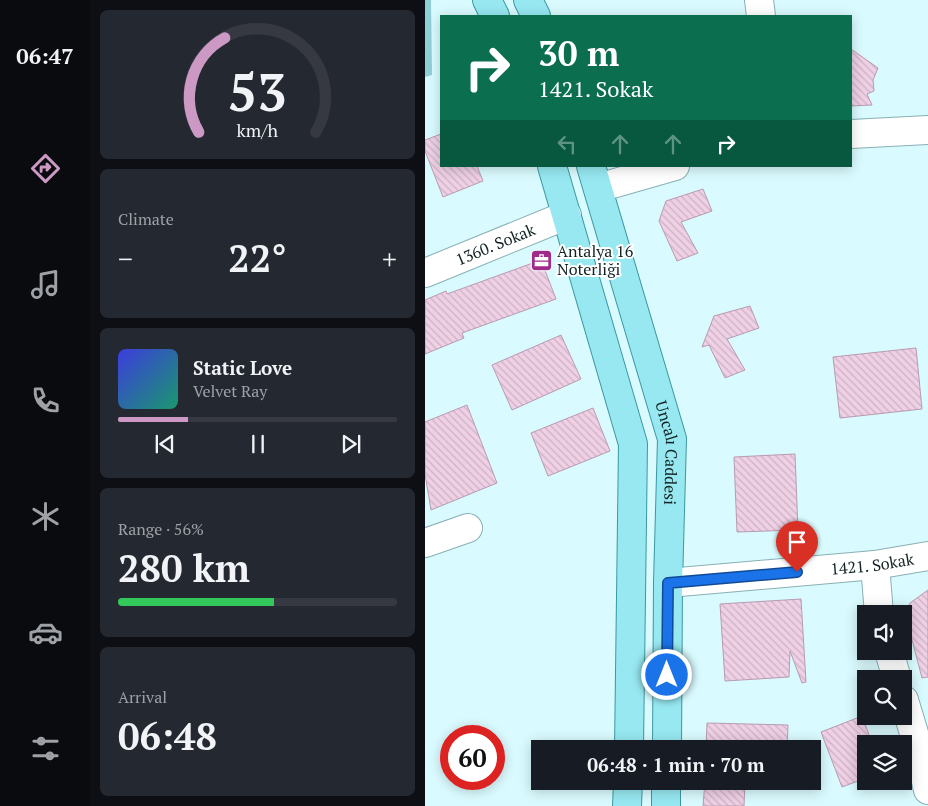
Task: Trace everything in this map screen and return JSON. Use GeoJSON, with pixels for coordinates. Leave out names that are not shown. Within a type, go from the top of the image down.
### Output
{"type":"FeatureCollection","features":[{"type":"Feature","properties":{"kind":"main road"},"geometry":{"type":"LineString","coordinates":[[487,0],[494,15]]}},
{"type":"Feature","properties":{"kind":"main road"},"geometry":{"type":"LineString","coordinates":[[528,0],[536,15]]}},
{"type":"Feature","properties":{"kind":"main road","name":"Uncalı Caddesi"},"geometry":{"type":"LineString","coordinates":[[552,167],[633,444],[629,740]]}},
{"type":"Feature","properties":{"kind":"main road","name":"Uncalı Caddesi"},"geometry":{"type":"LineString","coordinates":[[595,177],[672,439],[668,583],[667,740]]}},
{"type":"Feature","properties":{"kind":"main road"},"geometry":{"type":"LineString","coordinates":[[627,806],[628,790]]}},
{"type":"Feature","properties":{"kind":"main road"},"geometry":{"type":"LineString","coordinates":[[666,790],[666,806]]}},
{"type":"Feature","properties":{"kind":"street"},"geometry":{"type":"LineString","coordinates":[[759,0],[761,15]]}},
{"type":"Feature","properties":{"kind":"street"},"geometry":{"type":"LineString","coordinates":[[852,134],[928,130]]}},
{"type":"Feature","properties":{"kind":"street"},"geometry":{"type":"LineString","coordinates":[[595,177],[668,167]]}},
{"type":"Feature","properties":{"kind":"street","name":"1360. Sokak"},"geometry":{"type":"LineString","coordinates":[[425,273],[567,215]]}},
{"type":"Feature","properties":{"kind":"street"},"geometry":{"type":"LineString","coordinates":[[425,544],[468,528]]}},
{"type":"Feature","properties":{"kind":"street","name":"1421. Sokak"},"geometry":{"type":"LineString","coordinates":[[668,583],[875,565],[928,556]]}},
{"type":"Feature","properties":{"kind":"street"},"geometry":{"type":"LineString","coordinates":[[875,565],[878,605]]}},
{"type":"Feature","properties":{"kind":"street"},"geometry":{"type":"LineString","coordinates":[[911,725],[928,790]]}},
{"type":"Feature","properties":{"kind":"shaded area"},"geometry":{"type":"Polygon","coordinates":[[[425,0],[431,0],[432,75],[425,77],[425,0]]]}},
{"type":"Feature","properties":{"kind":"building"},"geometry":{"type":"Polygon","coordinates":[[[852,50],[878,68],[873,80],[874,91],[867,94],[872,105],[852,106],[852,50]]]}},
{"type":"Feature","properties":{"kind":"building"},"geometry":{"type":"Polygon","coordinates":[[[440,134],[440,167],[477,167],[483,181],[443,197],[425,151],[425,140],[440,134]]]}},
{"type":"Feature","properties":{"kind":"building"},"geometry":{"type":"Polygon","coordinates":[[[703,189],[712,211],[681,222],[698,253],[677,261],[659,221],[666,201],[703,189]]]}},
{"type":"Feature","properties":{"kind":"building"},"geometry":{"type":"Polygon","coordinates":[[[541,260],[556,299],[462,333],[464,338],[425,354],[425,300],[446,291],[447,294],[541,260]]]}},
{"type":"Feature","properties":{"kind":"building"},"geometry":{"type":"Polygon","coordinates":[[[750,306],[759,328],[727,339],[745,370],[725,378],[709,345],[702,347],[714,316],[750,306]]]}},
{"type":"Feature","properties":{"kind":"building"},"geometry":{"type":"Polygon","coordinates":[[[561,335],[581,379],[512,410],[492,365],[561,335]]]}},
{"type":"Feature","properties":{"kind":"building"},"geometry":{"type":"Polygon","coordinates":[[[916,348],[922,409],[840,418],[833,357],[916,348]]]}},
{"type":"Feature","properties":{"kind":"building"},"geometry":{"type":"Polygon","coordinates":[[[467,405],[497,483],[431,510],[425,474],[425,422],[467,405]]]}},
{"type":"Feature","properties":{"kind":"building"},"geometry":{"type":"Polygon","coordinates":[[[593,408],[610,451],[548,476],[531,433],[593,408]]]}},
{"type":"Feature","properties":{"kind":"building"},"geometry":{"type":"Polygon","coordinates":[[[795,454],[798,530],[737,532],[734,457],[795,454]]]}},
{"type":"Feature","properties":{"kind":"building"},"geometry":{"type":"Polygon","coordinates":[[[928,590],[928,677],[922,678],[912,640],[912,605],[909,605],[928,590]]]}},
{"type":"Feature","properties":{"kind":"building"},"geometry":{"type":"Polygon","coordinates":[[[801,599],[806,682],[802,683],[790,651],[789,677],[725,681],[720,604],[801,599]]]}},
{"type":"Feature","properties":{"kind":"building"},"geometry":{"type":"Polygon","coordinates":[[[857,718],[857,725],[865,725],[869,735],[857,735],[857,781],[842,787],[821,732],[857,718]]]}},
{"type":"Feature","properties":{"kind":"building"},"geometry":{"type":"Polygon","coordinates":[[[707,723],[788,725],[787,740],[706,740],[707,723]]]}},
{"type":"Feature","properties":{"kind":"building"},"geometry":{"type":"Polygon","coordinates":[[[704,790],[745,790],[744,806],[703,806],[704,790]]]}},
{"type":"Feature","properties":{"kind":"place","name":"Antalya 16 Noterliği"},"geometry":{"type":"Point","coordinates":[541,260]}},
{"type":"Feature","properties":{"kind":"route"},"geometry":{"type":"LineString","coordinates":[[667,675],[668,583],[797,572]]}}]}
